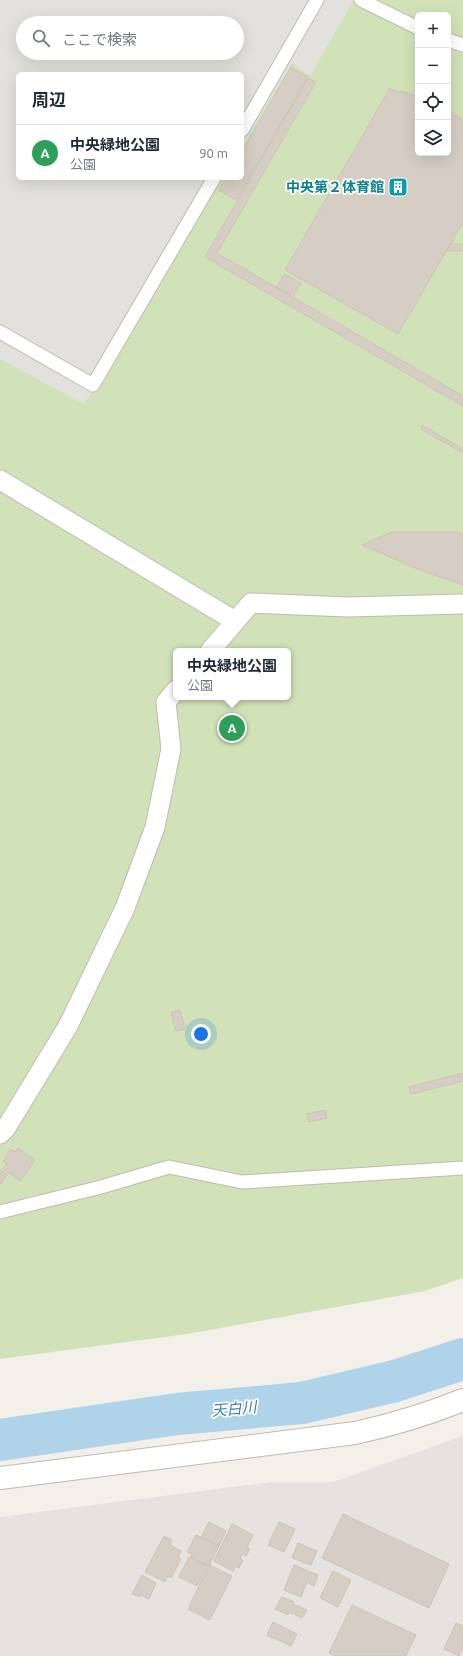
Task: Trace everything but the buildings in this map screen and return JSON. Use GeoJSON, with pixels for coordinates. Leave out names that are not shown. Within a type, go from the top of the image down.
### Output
{"type":"FeatureCollection","features":[{"type":"Feature","properties":{"kind":"street"},"geometry":{"type":"LineString","coordinates":[[0,480],[235,621]]}},
{"type":"Feature","properties":{"kind":"street"},"geometry":{"type":"LineString","coordinates":[[212,648],[251,603],[348,607],[463,604]]}},
{"type":"Feature","properties":{"kind":"street"},"geometry":{"type":"LineString","coordinates":[[0,1134],[6,1128],[68,1026],[125,908],[155,827],[171,749],[166,702],[173,694]]}},
{"type":"Feature","properties":{"kind":"street"},"geometry":{"type":"LineString","coordinates":[[0,1478],[355,1433],[427,1413],[463,1400]]}},
{"type":"Feature","properties":{"kind":"lane"},"geometry":{"type":"LineString","coordinates":[[244,127],[317,0]]}},
{"type":"Feature","properties":{"kind":"lane"},"geometry":{"type":"LineString","coordinates":[[361,0],[415,27]]}},
{"type":"Feature","properties":{"kind":"lane"},"geometry":{"type":"LineString","coordinates":[[451,41],[463,45]]}},
{"type":"Feature","properties":{"kind":"lane"},"geometry":{"type":"LineString","coordinates":[[0,332],[93,385],[213,180]]}},
{"type":"Feature","properties":{"kind":"lane"},"geometry":{"type":"LineString","coordinates":[[0,1212],[101,1187],[169,1167],[242,1182],[463,1168]]}},
{"type":"Feature","properties":{"kind":"shaded area"},"geometry":{"type":"Polygon","coordinates":[[[0,0],[354,0],[310,76],[292,63],[244,143],[244,72],[16,72],[16,180],[221,180],[84,404],[0,359],[0,0]]]}},
{"type":"Feature","properties":{"kind":"shaded area"},"geometry":{"type":"Polygon","coordinates":[[[463,1436],[463,1656],[0,1656],[0,1517],[272,1482],[333,1482],[463,1436]]]}},
{"type":"Feature","properties":{"kind":"green space"},"geometry":{"type":"Polygon","coordinates":[[[0,0],[463,0],[463,1278],[425,1291],[187,1334],[0,1359],[0,0]]]}},
{"type":"Feature","properties":{"kind":"waterway","name":"天白川"},"geometry":{"type":"LineString","coordinates":[[0,1440],[177,1414],[302,1403],[395,1381],[463,1359]]}},
{"type":"Feature","properties":{"kind":"place","name":"中央第２体育館"},"geometry":{"type":"Point","coordinates":[398,187]}},
{"type":"Feature","properties":{"kind":"place","name":"中央緑地公園"},"geometry":{"type":"Point","coordinates":[232,728]}}]}
